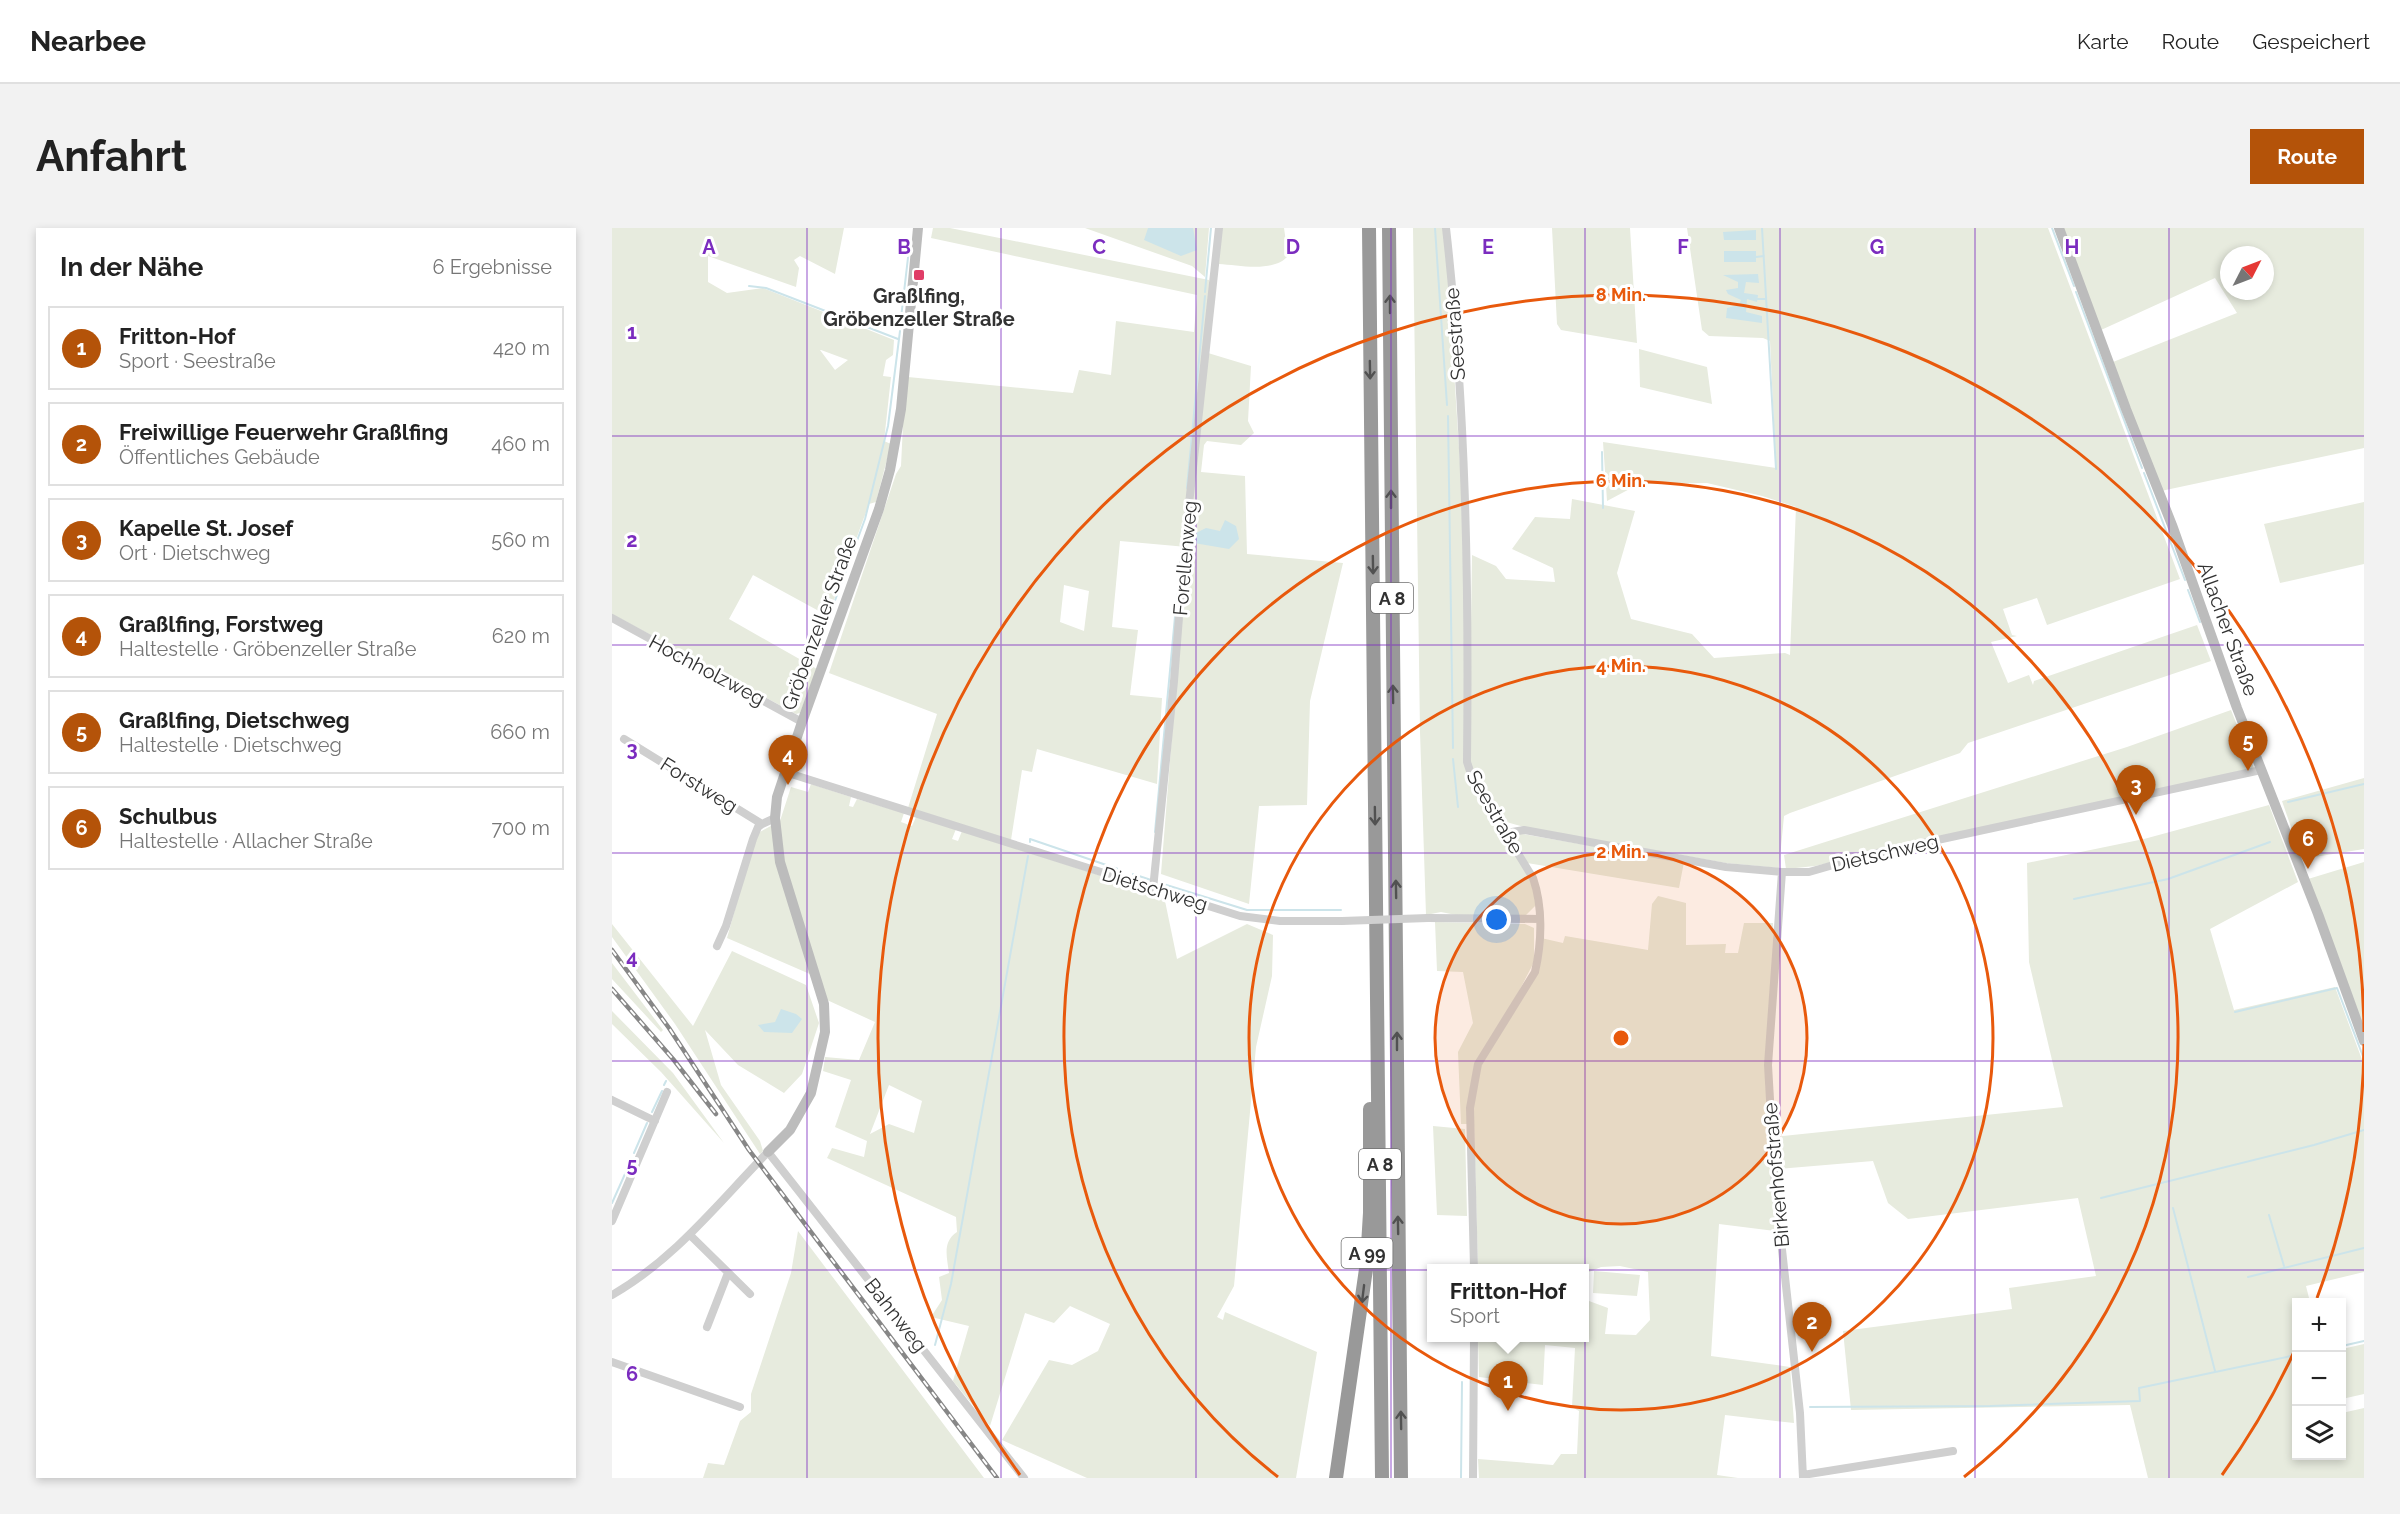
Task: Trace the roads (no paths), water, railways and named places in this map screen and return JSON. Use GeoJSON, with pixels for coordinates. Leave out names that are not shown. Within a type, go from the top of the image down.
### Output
{"type":"FeatureCollection","features":[{"type":"Feature","properties":{"kind":"highway","name":"A 8"},"geometry":{"type":"LineString","coordinates":[[1369,228],[1382,1478]]}},
{"type":"Feature","properties":{"kind":"highway","name":"A 8"},"geometry":{"type":"LineString","coordinates":[[1389,228],[1401,1478]]}},
{"type":"Feature","properties":{"kind":"highway","name":"A 99"},"geometry":{"type":"LineString","coordinates":[[1336,1478],[1367,1262],[1370,1213],[1371,1048],[1376,1027]]}},
{"type":"Feature","properties":{"kind":"street","name":"Gröbenzeller Straße"},"geometry":{"type":"LineString","coordinates":[[768,1152],[790,1130],[811,1093],[825,1032],[824,1004],[780,862],[775,818],[777,797],[879,509],[890,470],[901,409],[918,228]]}},
{"type":"Feature","properties":{"kind":"street","name":"Forellenweg"},"geometry":{"type":"LineString","coordinates":[[1153,889],[1174,681],[1185,541],[1219,228]]}},
{"type":"Feature","properties":{"kind":"street","name":"Seestraße"},"geometry":{"type":"LineString","coordinates":[[1446,228],[1452,285],[1467,537],[1467,762],[1473,780],[1533,878],[1539,895],[1540,919],[1539,956],[1535,972],[1478,1064],[1470,1108],[1474,1264]]}},
{"type":"Feature","properties":{"kind":"street","name":"Allacher Straße"},"geometry":{"type":"LineString","coordinates":[[2059,228],[2364,1041]]}},
{"type":"Feature","properties":{"kind":"street","name":"Hochholzweg"},"geometry":{"type":"LineString","coordinates":[[612,618],[802,722]]}},
{"type":"Feature","properties":{"kind":"street","name":"Forstweg"},"geometry":{"type":"LineString","coordinates":[[624,739],[762,824]]}},
{"type":"Feature","properties":{"kind":"street","name":"Dietschweg"},"geometry":{"type":"LineString","coordinates":[[1506,832],[1524,830],[1726,867],[1809,872],[1868,855],[2261,770]]}},
{"type":"Feature","properties":{"kind":"street","name":"Dietschweg"},"geometry":{"type":"LineString","coordinates":[[785,772],[1240,915],[1280,921],[1428,918],[1540,919]]}},
{"type":"Feature","properties":{"kind":"street"},"geometry":{"type":"LineString","coordinates":[[717,946],[726,926],[758,827],[775,818]]}},
{"type":"Feature","properties":{"kind":"street","name":"Birkenhofstraße"},"geometry":{"type":"LineString","coordinates":[[1782,872],[1768,1065],[1775,1186],[1800,1413],[1803,1476]]}},
{"type":"Feature","properties":{"kind":"street"},"geometry":{"type":"LineString","coordinates":[[612,1221],[668,1092]]}},
{"type":"Feature","properties":{"kind":"street"},"geometry":{"type":"LineString","coordinates":[[612,1100],[655,1122]]}},
{"type":"Feature","properties":{"kind":"street"},"geometry":{"type":"LineString","coordinates":[[612,1295],[662,1262],[768,1152]]}},
{"type":"Feature","properties":{"kind":"street","name":"Bahnweg"},"geometry":{"type":"LineString","coordinates":[[768,1152],[1024,1478]]}},
{"type":"Feature","properties":{"kind":"street"},"geometry":{"type":"LineString","coordinates":[[690,1235],[750,1294]]}},
{"type":"Feature","properties":{"kind":"street"},"geometry":{"type":"LineString","coordinates":[[707,1327],[728,1272]]}},
{"type":"Feature","properties":{"kind":"street"},"geometry":{"type":"LineString","coordinates":[[1473,1478],[1474,1342]]}},
{"type":"Feature","properties":{"kind":"street"},"geometry":{"type":"LineString","coordinates":[[612,1362],[740,1407]]}},
{"type":"Feature","properties":{"kind":"street"},"geometry":{"type":"LineString","coordinates":[[1803,1476],[1953,1450]]}},
{"type":"Feature","properties":{"kind":"water"},"geometry":{"type":"Polygon","coordinates":[[[1148,228],[1193,228],[1197,250],[1181,256],[1144,240],[1148,228]]]}},
{"type":"Feature","properties":{"kind":"water"},"geometry":{"type":"Polygon","coordinates":[[[1756,230],[1756,240],[1724,240],[1723,232],[1756,230]]]}},
{"type":"Feature","properties":{"kind":"water"},"geometry":{"type":"Polygon","coordinates":[[[1724,251],[1756,251],[1756,262],[1724,262],[1724,251]]]}},
{"type":"Feature","properties":{"kind":"water"},"geometry":{"type":"Polygon","coordinates":[[[1758,274],[1759,283],[1746,282],[1744,293],[1758,295],[1757,302],[1747,299],[1746,312],[1762,316],[1762,323],[1726,318],[1727,308],[1739,305],[1741,300],[1728,294],[1726,290],[1738,288],[1738,282],[1723,275],[1758,274]]]}},
{"type":"Feature","properties":{"kind":"water"},"geometry":{"type":"Polygon","coordinates":[[[1225,520],[1236,526],[1239,539],[1229,549],[1194,543],[1196,533],[1206,528],[1220,531],[1225,520]]]}},
{"type":"Feature","properties":{"kind":"water"},"geometry":{"type":"Polygon","coordinates":[[[781,1009],[796,1014],[802,1019],[792,1033],[764,1032],[758,1025],[775,1022],[781,1009]]]}},
{"type":"Feature","properties":{"kind":"waterway"},"geometry":{"type":"LineString","coordinates":[[1205,292],[1211,228]]}},
{"type":"Feature","properties":{"kind":"waterway"},"geometry":{"type":"LineString","coordinates":[[1435,228],[1447,405]]}},
{"type":"Feature","properties":{"kind":"waterway"},"geometry":{"type":"LineString","coordinates":[[1762,228],[1776,469]]}},
{"type":"Feature","properties":{"kind":"waterway"},"geometry":{"type":"LineString","coordinates":[[2052,228],[2074,286]]}},
{"type":"Feature","properties":{"kind":"waterway"},"geometry":{"type":"LineString","coordinates":[[901,318],[909,249]]}},
{"type":"Feature","properties":{"kind":"waterway"},"geometry":{"type":"LineString","coordinates":[[1756,257],[1764,256]]}},
{"type":"Feature","properties":{"kind":"waterway"},"geometry":{"type":"LineString","coordinates":[[749,286],[766,288],[898,339]]}},
{"type":"Feature","properties":{"kind":"waterway"},"geometry":{"type":"LineString","coordinates":[[2076,292],[2142,468]]}},
{"type":"Feature","properties":{"kind":"waterway"},"geometry":{"type":"LineString","coordinates":[[1187,488],[1205,296]]}},
{"type":"Feature","properties":{"kind":"waterway"},"geometry":{"type":"LineString","coordinates":[[1757,299],[1766,299]]}},
{"type":"Feature","properties":{"kind":"waterway"},"geometry":{"type":"LineString","coordinates":[[833,606],[865,519],[888,426],[900,331]]}},
{"type":"Feature","properties":{"kind":"waterway"},"geometry":{"type":"LineString","coordinates":[[1448,416],[1453,748]]}},
{"type":"Feature","properties":{"kind":"waterway"},"geometry":{"type":"LineString","coordinates":[[1602,452],[1603,508]]}},
{"type":"Feature","properties":{"kind":"waterway"},"geometry":{"type":"LineString","coordinates":[[2144,473],[2185,580]]}},
{"type":"Feature","properties":{"kind":"waterway"},"geometry":{"type":"LineString","coordinates":[[2188,590],[2200,622]]}},
{"type":"Feature","properties":{"kind":"waterway"},"geometry":{"type":"LineString","coordinates":[[1155,832],[1177,595]]}},
{"type":"Feature","properties":{"kind":"waterway"},"geometry":{"type":"LineString","coordinates":[[1453,759],[1458,807]]}},
{"type":"Feature","properties":{"kind":"waterway"},"geometry":{"type":"LineString","coordinates":[[2288,802],[2364,784]]}},
{"type":"Feature","properties":{"kind":"waterway"},"geometry":{"type":"LineString","coordinates":[[1030,842],[1030,839],[1121,870]]}},
{"type":"Feature","properties":{"kind":"waterway"},"geometry":{"type":"LineString","coordinates":[[2074,899],[2168,879],[2270,842]]}},
{"type":"Feature","properties":{"kind":"waterway"},"geometry":{"type":"LineString","coordinates":[[935,1345],[951,1284],[1028,856]]}},
{"type":"Feature","properties":{"kind":"waterway"},"geometry":{"type":"LineString","coordinates":[[1133,874],[1151,880]]}},
{"type":"Feature","properties":{"kind":"waterway"},"geometry":{"type":"LineString","coordinates":[[1160,883],[1247,910],[1341,910]]}},
{"type":"Feature","properties":{"kind":"waterway"},"geometry":{"type":"LineString","coordinates":[[2235,1012],[2337,988],[2364,1059]]}},
{"type":"Feature","properties":{"kind":"waterway"},"geometry":{"type":"LineString","coordinates":[[664,1085],[666,1081]]}},
{"type":"Feature","properties":{"kind":"waterway"},"geometry":{"type":"LineString","coordinates":[[652,1112],[662,1091]]}},
{"type":"Feature","properties":{"kind":"waterway"},"geometry":{"type":"LineString","coordinates":[[634,1153],[647,1123]]}},
{"type":"Feature","properties":{"kind":"waterway"},"geometry":{"type":"LineString","coordinates":[[2101,1198],[2314,1145],[2364,1130]]}},
{"type":"Feature","properties":{"kind":"waterway"},"geometry":{"type":"LineString","coordinates":[[612,1203],[629,1165]]}},
{"type":"Feature","properties":{"kind":"waterway"},"geometry":{"type":"LineString","coordinates":[[2173,1208],[2215,1371]]}},
{"type":"Feature","properties":{"kind":"waterway"},"geometry":{"type":"LineString","coordinates":[[2269,1215],[2284,1266]]}},
{"type":"Feature","properties":{"kind":"waterway"},"geometry":{"type":"LineString","coordinates":[[2248,1277],[2364,1248]]}},
{"type":"Feature","properties":{"kind":"waterway"},"geometry":{"type":"LineString","coordinates":[[2346,1345],[2364,1341]]}},
{"type":"Feature","properties":{"kind":"waterway"},"geometry":{"type":"LineString","coordinates":[[1810,1407],[1990,1406],[2140,1401],[2139,1388],[2292,1356]]}},
{"type":"Feature","properties":{"kind":"waterway"},"geometry":{"type":"LineString","coordinates":[[1461,1478],[1462,1382]]}},
{"type":"Feature","properties":{"kind":"railway"},"geometry":{"type":"LineString","coordinates":[[612,950],[669,1028],[749,1150],[997,1478]]}},
{"type":"Feature","properties":{"kind":"railway"},"geometry":{"type":"LineString","coordinates":[[612,989],[673,1059],[716,1114]]}},
{"type":"Feature","properties":{"kind":"place","name":"Graßlfing, Gröbenzeller Straße"},"geometry":{"type":"Point","coordinates":[919,275]}},
{"type":"Feature","properties":{"kind":"place","name":"Graßlfing, Dietschweg"},"geometry":{"type":"Point","coordinates":[2248,771]}},
{"type":"Feature","properties":{"kind":"place","name":"Graßlfing, Forstweg"},"geometry":{"type":"Point","coordinates":[788,785]}},
{"type":"Feature","properties":{"kind":"place","name":"Kapelle St. Josef"},"geometry":{"type":"Point","coordinates":[2136,815]}},
{"type":"Feature","properties":{"kind":"place","name":"Schulbus"},"geometry":{"type":"Point","coordinates":[2308,869]}},
{"type":"Feature","properties":{"kind":"place","name":"Freiwillige Feuerwehr Graßlfing"},"geometry":{"type":"Point","coordinates":[1812,1352]}},
{"type":"Feature","properties":{"kind":"place","name":"Fritton-Hof"},"geometry":{"type":"Point","coordinates":[1508,1411]}}]}
